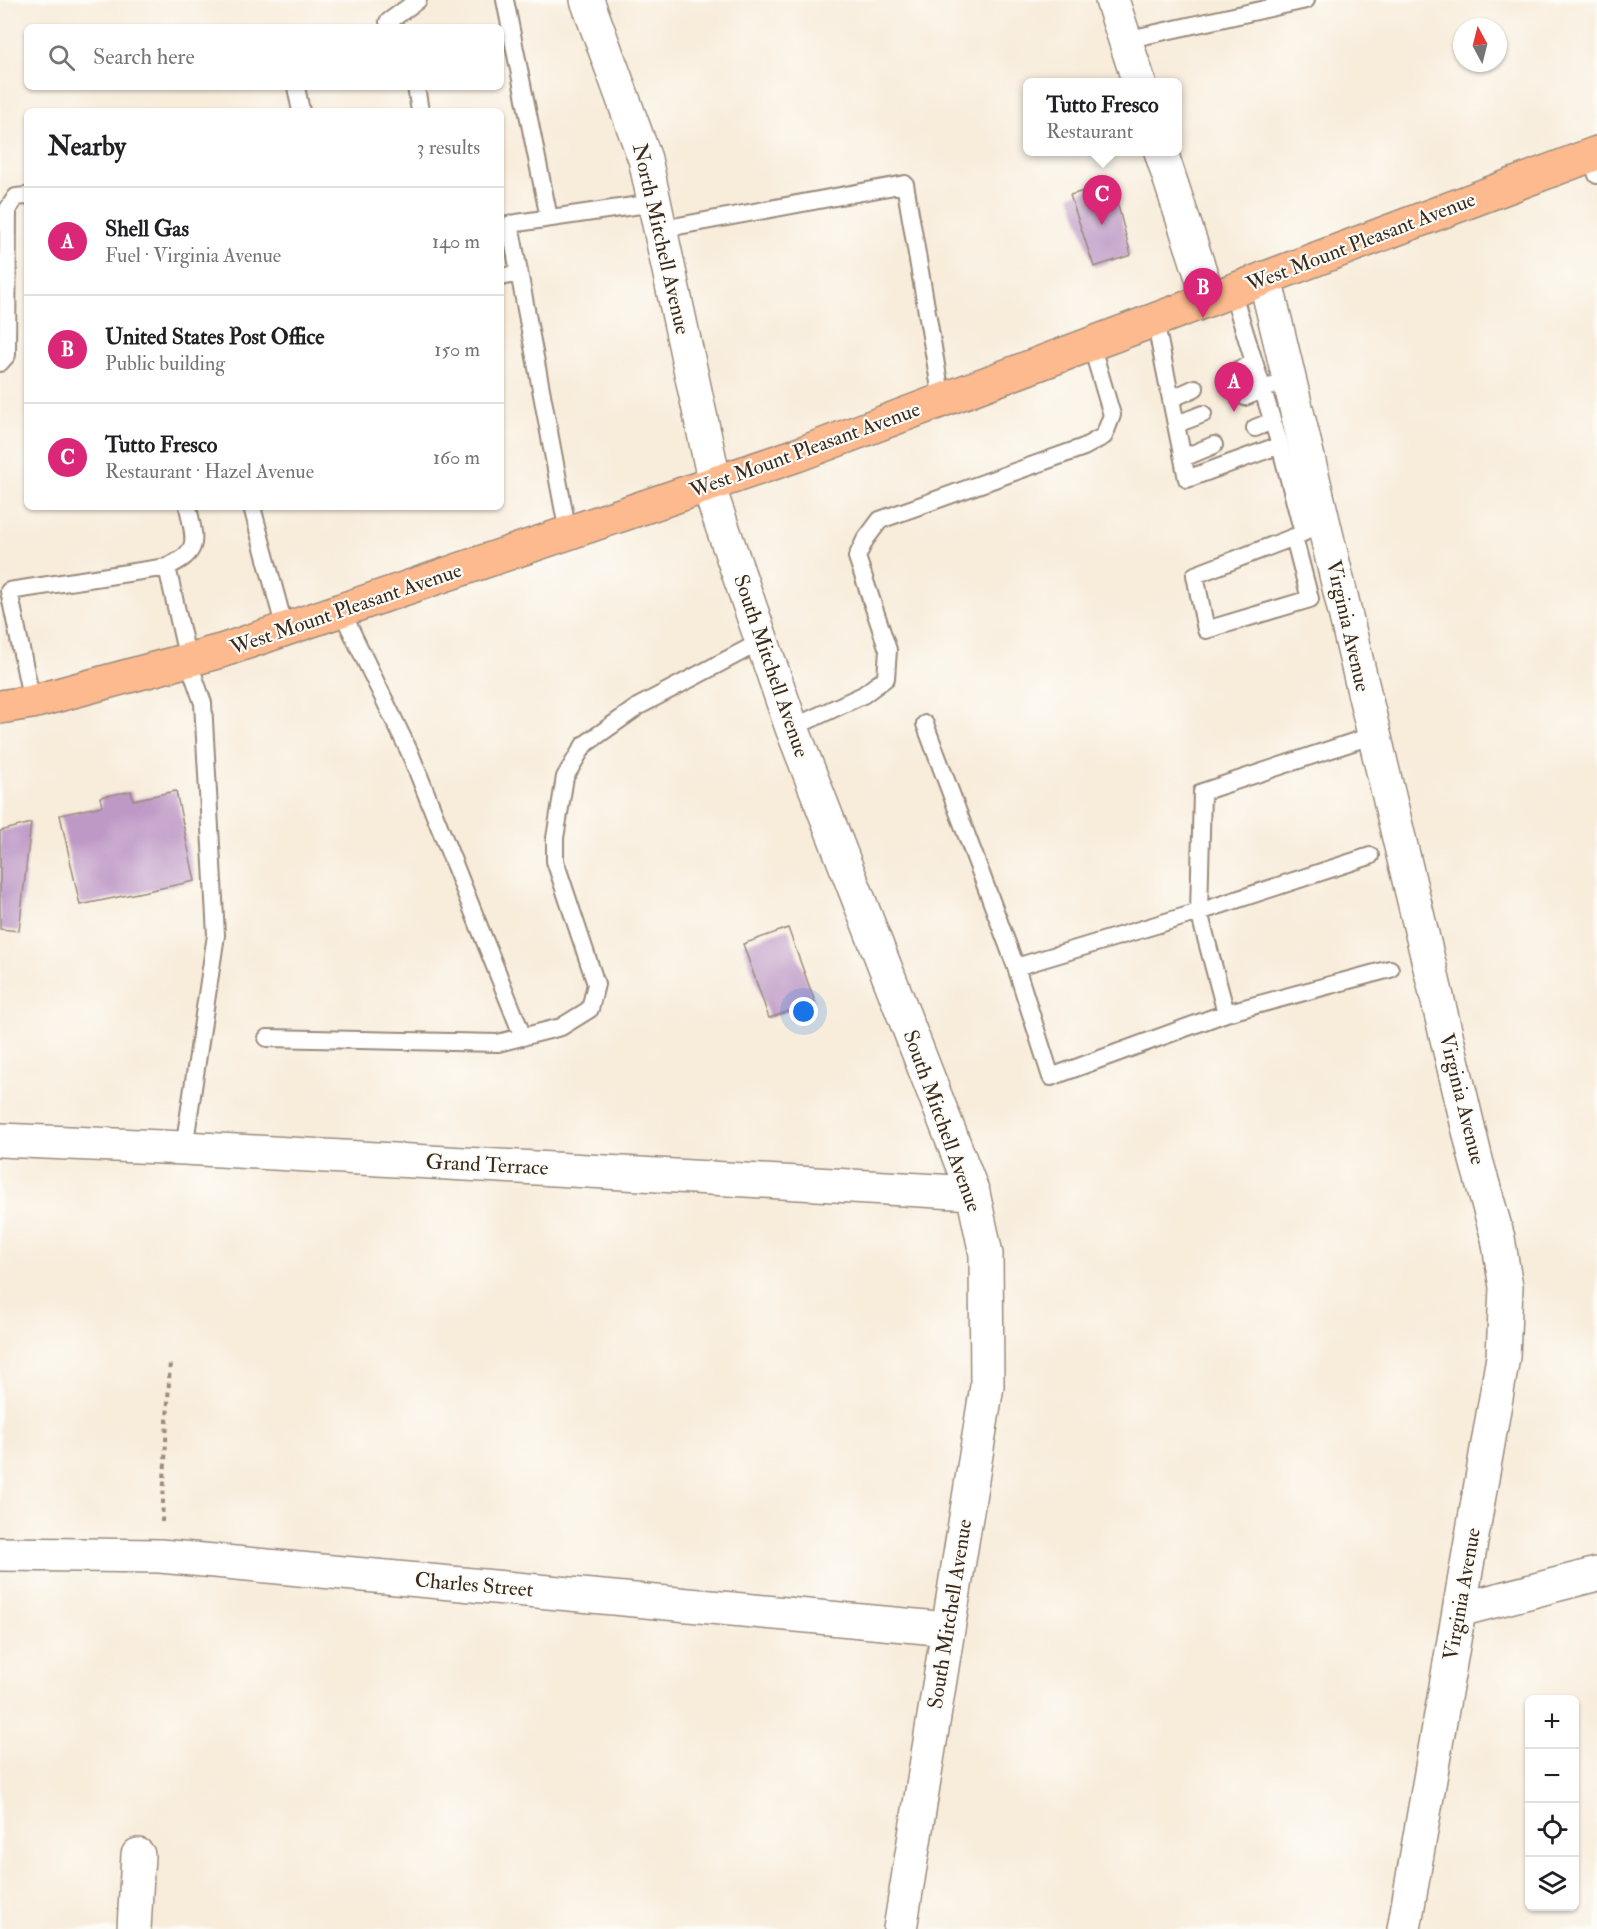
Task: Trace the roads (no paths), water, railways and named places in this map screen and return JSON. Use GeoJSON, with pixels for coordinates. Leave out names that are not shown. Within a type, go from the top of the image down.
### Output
{"type":"FeatureCollection","features":[{"type":"Feature","properties":{"kind":"main road","name":"West Mount Pleasant Avenue"},"geometry":{"type":"LineString","coordinates":[[0,707],[32,702],[188,660],[568,534],[942,400],[1265,278],[1595,161]]}},
{"type":"Feature","properties":{"kind":"street","name":"North Mitchell Avenue"},"geometry":{"type":"LineString","coordinates":[[587,0],[645,159],[715,483]]}},
{"type":"Feature","properties":{"kind":"street"},"geometry":{"type":"LineString","coordinates":[[1112,0],[1138,78]]}},
{"type":"Feature","properties":{"kind":"street"},"geometry":{"type":"LineString","coordinates":[[1163,156],[1221,295]]}},
{"type":"Feature","properties":{"kind":"street","name":"Virginia Avenue"},"geometry":{"type":"LineString","coordinates":[[1265,278],[1276,384],[1307,532],[1374,735],[1497,1238],[1506,1287],[1503,1357],[1404,1929]]}},
{"type":"Feature","properties":{"kind":"street","name":"South Mitchell Avenue"},"geometry":{"type":"LineString","coordinates":[[715,483],[712,497],[792,728],[973,1193],[986,1254],[987,1386],[900,1929]]}},
{"type":"Feature","properties":{"kind":"street","name":"Grand Terrace"},"geometry":{"type":"LineString","coordinates":[[0,1140],[184,1148],[973,1193]]}},
{"type":"Feature","properties":{"kind":"street","name":"Charles Street"},"geometry":{"type":"LineString","coordinates":[[0,1554],[160,1556],[948,1629]]}},
{"type":"Feature","properties":{"kind":"street"},"geometry":{"type":"LineString","coordinates":[[1459,1610],[1597,1574]]}},
{"type":"Feature","properties":{"kind":"street"},"geometry":{"type":"LineString","coordinates":[[134,1929],[138,1855]]}},
{"type":"Feature","properties":{"kind":"lane"},"geometry":{"type":"LineString","coordinates":[[389,24],[418,0]]}},
{"type":"Feature","properties":{"kind":"lane"},"geometry":{"type":"LineString","coordinates":[[505,0],[549,218]]}},
{"type":"Feature","properties":{"kind":"lane"},"geometry":{"type":"LineString","coordinates":[[1125,40],[1306,0]]}},
{"type":"Feature","properties":{"kind":"lane"},"geometry":{"type":"LineString","coordinates":[[297,90],[300,108]]}},
{"type":"Feature","properties":{"kind":"lane"},"geometry":{"type":"LineString","coordinates":[[416,90],[420,108]]}},
{"type":"Feature","properties":{"kind":"lane"},"geometry":{"type":"LineString","coordinates":[[568,534],[510,224],[549,218],[658,216],[905,184],[942,400]]}},
{"type":"Feature","properties":{"kind":"lane"},"geometry":{"type":"LineString","coordinates":[[0,363],[7,355],[8,209],[16,197],[24,196]]}},
{"type":"Feature","properties":{"kind":"lane"},"geometry":{"type":"LineString","coordinates":[[504,276],[519,273]]}},
{"type":"Feature","properties":{"kind":"lane"},"geometry":{"type":"LineString","coordinates":[[1221,295],[1254,363],[1276,384]]}},
{"type":"Feature","properties":{"kind":"lane"},"geometry":{"type":"LineString","coordinates":[[1155,320],[1187,479],[1280,446]]}},
{"type":"Feature","properties":{"kind":"lane"},"geometry":{"type":"LineString","coordinates":[[792,728],[863,695],[886,678],[888,650],[857,557],[865,540],[880,520],[1084,447],[1104,436],[1112,415],[1091,344]]}},
{"type":"Feature","properties":{"kind":"lane"},"geometry":{"type":"LineString","coordinates":[[1233,372],[1254,363]]}},
{"type":"Feature","properties":{"kind":"lane"},"geometry":{"type":"LineString","coordinates":[[1245,397],[1276,384]]}},
{"type":"Feature","properties":{"kind":"lane"},"geometry":{"type":"LineString","coordinates":[[1276,384],[1272,421],[1307,532],[1310,599],[1206,630],[1196,575],[1307,532]]}},
{"type":"Feature","properties":{"kind":"lane"},"geometry":{"type":"LineString","coordinates":[[1171,399],[1195,388]]}},
{"type":"Feature","properties":{"kind":"lane"},"geometry":{"type":"LineString","coordinates":[[1176,424],[1203,414]]}},
{"type":"Feature","properties":{"kind":"lane"},"geometry":{"type":"LineString","coordinates":[[1255,428],[1272,421]]}},
{"type":"Feature","properties":{"kind":"lane"},"geometry":{"type":"LineString","coordinates":[[1183,458],[1214,445]]}},
{"type":"Feature","properties":{"kind":"lane"},"geometry":{"type":"LineString","coordinates":[[32,702],[3,589],[167,567],[187,557],[193,548],[195,540],[189,510]]}},
{"type":"Feature","properties":{"kind":"lane"},"geometry":{"type":"LineString","coordinates":[[253,510],[285,629]]}},
{"type":"Feature","properties":{"kind":"lane"},"geometry":{"type":"LineString","coordinates":[[167,567],[188,660],[202,703],[216,935],[184,1148]]}},
{"type":"Feature","properties":{"kind":"lane"},"geometry":{"type":"LineString","coordinates":[[341,610],[410,753],[523,1036]]}},
{"type":"Feature","properties":{"kind":"lane"},"geometry":{"type":"LineString","coordinates":[[267,1038],[498,1042],[561,1027],[590,1009],[596,984],[555,861],[555,838],[565,777],[584,745],[639,706],[762,641]]}},
{"type":"Feature","properties":{"kind":"lane"},"geometry":{"type":"LineString","coordinates":[[925,724],[1016,967],[1051,1077],[1226,1013],[1390,969]]}},
{"type":"Feature","properties":{"kind":"lane"},"geometry":{"type":"LineString","coordinates":[[1226,1013],[1199,912],[1202,792],[1374,735]]}},
{"type":"Feature","properties":{"kind":"lane"},"geometry":{"type":"LineString","coordinates":[[1016,967],[1199,912],[1370,856]]}},
{"type":"Feature","properties":{"kind":"place","name":"Tutto Fresco"},"geometry":{"type":"Point","coordinates":[1102,225]}},
{"type":"Feature","properties":{"kind":"place","name":"United States Post Office"},"geometry":{"type":"Point","coordinates":[1203,318]}},
{"type":"Feature","properties":{"kind":"place","name":"Shell Gas"},"geometry":{"type":"Point","coordinates":[1234,412]}}]}
